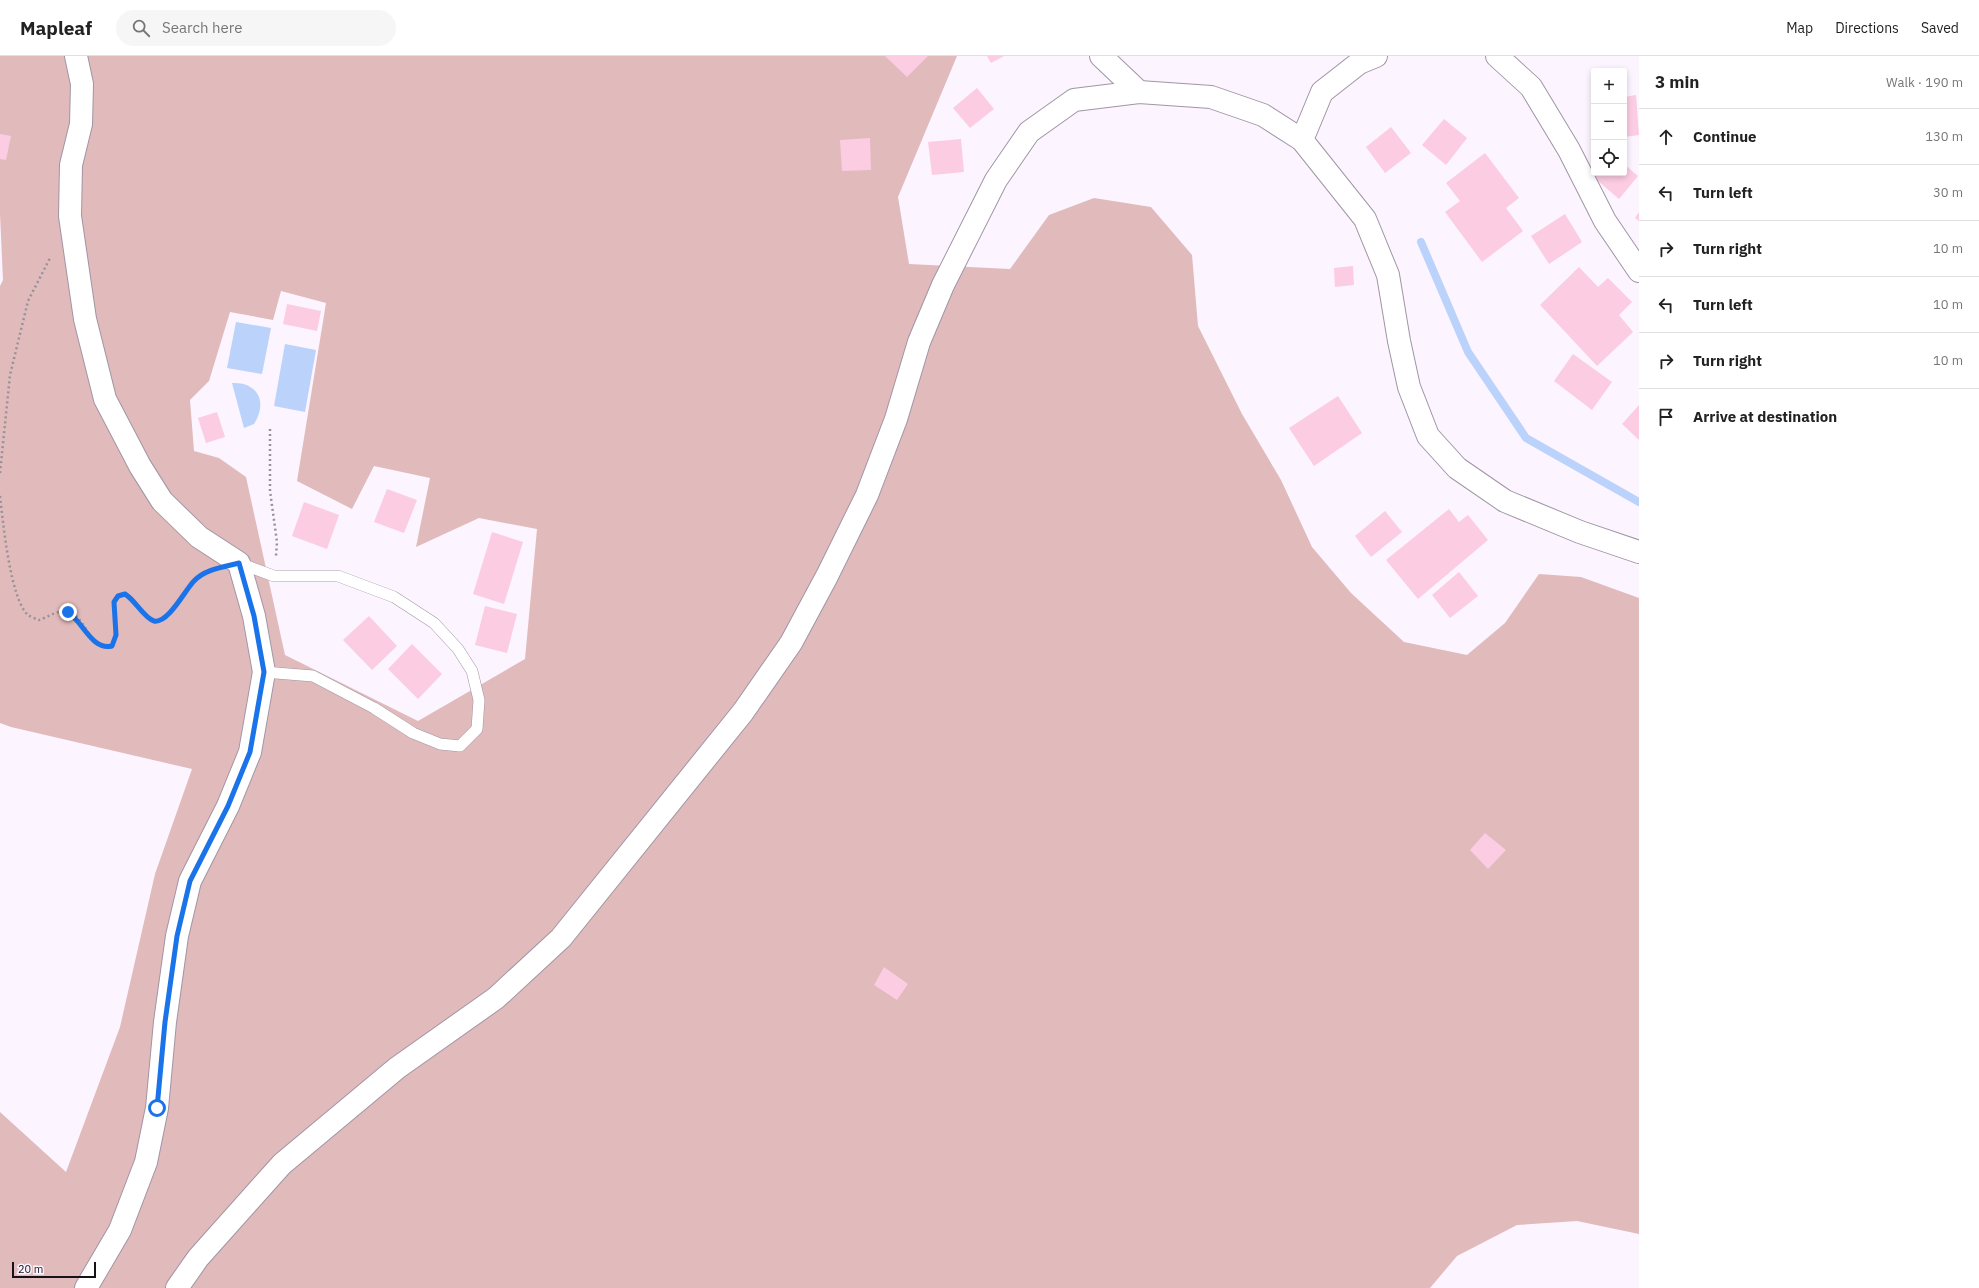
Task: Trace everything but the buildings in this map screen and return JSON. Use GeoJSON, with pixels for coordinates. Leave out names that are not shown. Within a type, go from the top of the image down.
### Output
{"type":"FeatureCollection","features":[{"type":"Feature","properties":{"kind":"street"},"geometry":{"type":"LineString","coordinates":[[76,56],[82,84],[81,124],[71,165],[70,216],[86,319],[105,399],[140,466],[162,501],[199,537],[239,563],[254,616],[264,672],[250,752],[228,806],[190,881],[177,936],[165,1022],[157,1108],[146,1162],[120,1230],[86,1288]]}},
{"type":"Feature","properties":{"kind":"street"},"geometry":{"type":"LineString","coordinates":[[1101,56],[1139,92]]}},
{"type":"Feature","properties":{"kind":"street"},"geometry":{"type":"LineString","coordinates":[[1302,140],[1322,92],[1359,63],[1376,56]]}},
{"type":"Feature","properties":{"kind":"street"},"geometry":{"type":"LineString","coordinates":[[1497,56],[1531,87],[1569,150],[1605,221],[1639,271]]}},
{"type":"Feature","properties":{"kind":"street"},"geometry":{"type":"LineString","coordinates":[[177,1288],[198,1258],[282,1164],[397,1068],[496,998],[561,938],[743,712],[791,643],[824,583],[867,495],[896,419],[920,342],[943,285],[996,180],[1029,132],[1074,100],[1139,92],[1211,97],[1263,114],[1302,140],[1365,219],[1388,276],[1409,388],[1428,436],[1457,468],[1505,501],[1580,532],[1639,552]]}},
{"type":"Feature","properties":{"kind":"lane"},"geometry":{"type":"LineString","coordinates":[[239,563],[274,576],[338,576],[394,597],[434,623],[458,649],[472,671],[479,700],[477,729],[460,746],[440,744],[413,733],[374,708],[313,676],[264,672]]}},
{"type":"Feature","properties":{"kind":"path"},"geometry":{"type":"LineString","coordinates":[[0,473],[10,375],[28,301],[53,252]]}},
{"type":"Feature","properties":{"kind":"path"},"geometry":{"type":"LineString","coordinates":[[270,429],[270,491],[277,542],[274,576]]}},
{"type":"Feature","properties":{"kind":"path"},"geometry":{"type":"LineString","coordinates":[[0,496],[5,539],[18,601],[28,615],[39,620],[55,613],[68,612],[76,617],[95,643],[106,647],[112,646],[116,635],[114,602],[118,596],[125,594],[133,599],[149,618],[156,621],[163,619],[170,614],[195,580],[210,570],[239,563]]}},
{"type":"Feature","properties":{"kind":"shaded area"},"geometry":{"type":"Polygon","coordinates":[[[0,56],[957,56],[898,197],[909,264],[1010,269],[1049,215],[1094,198],[1151,207],[1192,255],[1198,326],[1242,414],[1281,480],[1312,547],[1351,593],[1404,642],[1467,655],[1505,623],[1539,574],[1581,577],[1639,598],[1639,1234],[1577,1221],[1517,1225],[1457,1256],[1430,1288],[0,1288],[0,1112],[66,1172],[120,1027],[155,874],[192,769],[11,727],[0,723],[0,286],[3,280],[0,214],[0,56]],[[281,291],[273,320],[230,312],[209,381],[190,400],[194,451],[219,458],[246,477],[285,655],[418,721],[525,659],[537,529],[479,518],[416,547],[430,478],[374,466],[352,509],[297,481],[326,303],[281,291]]]}},
{"type":"Feature","properties":{"kind":"water"},"geometry":{"type":"Polygon","coordinates":[[[236,322],[271,328],[262,374],[227,368],[236,322]]]}},
{"type":"Feature","properties":{"kind":"water"},"geometry":{"type":"Polygon","coordinates":[[[285,344],[316,350],[305,412],[274,406],[285,344]]]}},
{"type":"Feature","properties":{"kind":"water"},"geometry":{"type":"Polygon","coordinates":[[[232,383],[248,386],[258,395],[260,401],[258,416],[254,424],[244,428],[232,383]]]}},
{"type":"Feature","properties":{"kind":"waterway"},"geometry":{"type":"LineString","coordinates":[[1421,242],[1468,352],[1526,438],[1639,502]]}},
{"type":"Feature","properties":{"kind":"route"},"geometry":{"type":"LineString","coordinates":[[68,612],[76,617],[95,643],[106,647],[112,646],[116,635],[114,602],[118,596],[125,594],[133,599],[149,618],[156,621],[163,619],[170,614],[195,580],[210,570],[239,563],[260,640],[264,672],[250,752],[228,806],[190,881],[177,936],[165,1022],[157,1108]]}}]}
